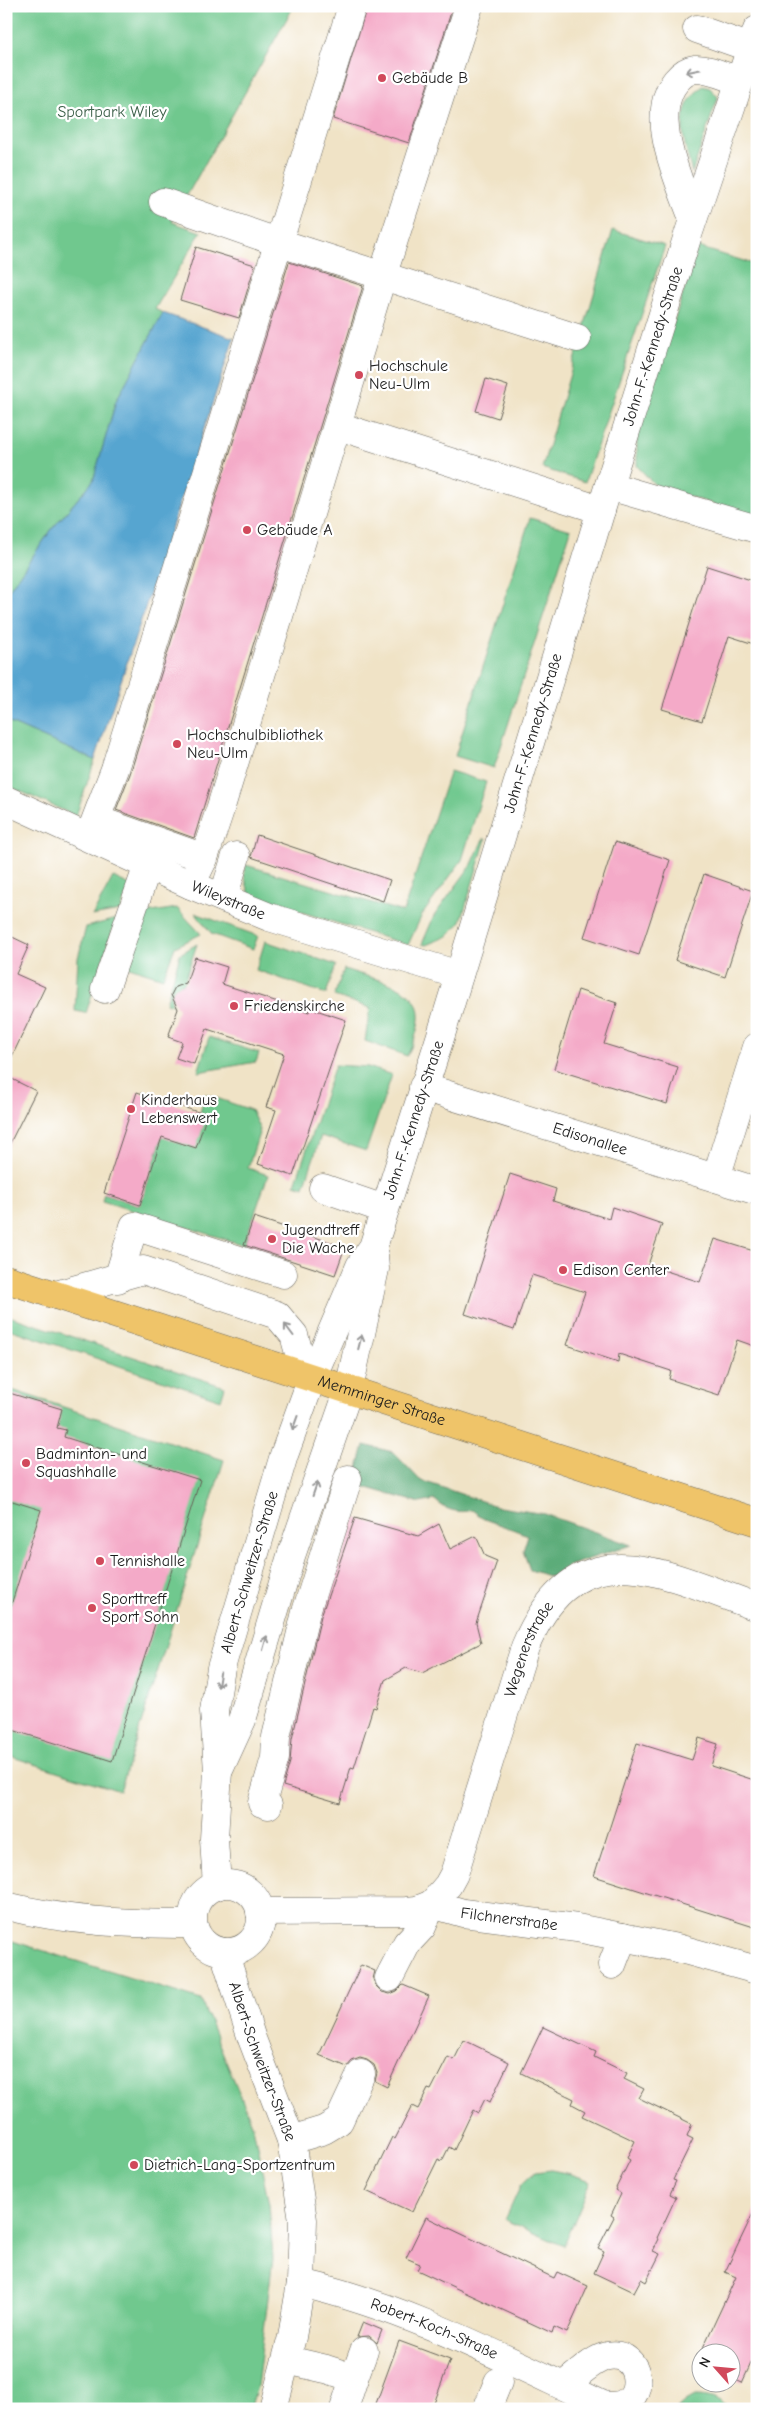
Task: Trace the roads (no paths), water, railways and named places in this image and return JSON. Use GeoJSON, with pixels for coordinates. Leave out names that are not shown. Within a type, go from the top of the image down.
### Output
{"type":"FeatureCollection","features":[{"type":"Feature","properties":{"kind":"main road","name":"Memminger Straße"},"geometry":{"type":"LineString","coordinates":[[6,1280],[757,1522]]}},
{"type":"Feature","properties":{"kind":"street"},"geometry":{"type":"LineString","coordinates":[[204,858],[93,828],[115,769],[280,243],[352,6]]}},
{"type":"Feature","properties":{"kind":"street"},"geometry":{"type":"LineString","coordinates":[[192,885],[204,858],[338,426],[383,274],[469,6]]}},
{"type":"Feature","properties":{"kind":"street"},"geometry":{"type":"LineString","coordinates":[[697,29],[754,39]]}},
{"type":"Feature","properties":{"kind":"street","name":"John-F.-Kennedy-Straße"},"geometry":{"type":"LineString","coordinates":[[309,1377],[360,1266],[373,1247],[459,976],[605,498],[693,219],[754,39]]}},
{"type":"Feature","properties":{"kind":"street"},"geometry":{"type":"LineString","coordinates":[[693,219],[674,167],[666,137],[664,118],[667,94],[680,75],[696,69],[740,81]]}},
{"type":"Feature","properties":{"kind":"street"},"geometry":{"type":"LineString","coordinates":[[163,202],[280,243],[383,274],[577,338]]}},
{"type":"Feature","properties":{"kind":"street"},"geometry":{"type":"LineString","coordinates":[[338,426],[605,498],[757,529]]}},
{"type":"Feature","properties":{"kind":"street","name":"Wileystraße"},"geometry":{"type":"LineString","coordinates":[[6,800],[93,828],[148,864],[192,885],[269,917],[459,976]]}},
{"type":"Feature","properties":{"kind":"street"},"geometry":{"type":"LineString","coordinates":[[222,898],[236,856]]}},
{"type":"Feature","properties":{"kind":"street"},"geometry":{"type":"LineString","coordinates":[[104,989],[148,864]]}},
{"type":"Feature","properties":{"kind":"street"},"geometry":{"type":"LineString","coordinates":[[716,1178],[757,1048]]}},
{"type":"Feature","properties":{"kind":"street","name":"Edisonallee"},"geometry":{"type":"LineString","coordinates":[[423,1087],[757,1191]]}},
{"type":"Feature","properties":{"kind":"street"},"geometry":{"type":"LineString","coordinates":[[323,1188],[384,1209]]}},
{"type":"Feature","properties":{"kind":"street"},"geometry":{"type":"LineString","coordinates":[[118,1279],[134,1226],[283,1274]]}},
{"type":"Feature","properties":{"kind":"street","name":"John-F.-Kennedy-Straße"},"geometry":{"type":"LineString","coordinates":[[348,1389],[375,1269],[373,1247]]}},
{"type":"Feature","properties":{"kind":"street"},"geometry":{"type":"LineString","coordinates":[[56,1295],[118,1279],[143,1270],[277,1315],[294,1335],[309,1377]]}},
{"type":"Feature","properties":{"kind":"street","name":"Albert-Schweitzer-Straße"},"geometry":{"type":"LineString","coordinates":[[217,1886],[214,1840],[218,1771],[214,1711],[221,1668],[309,1377]]}},
{"type":"Feature","properties":{"kind":"street","name":"Albert-Schweitzer-Straße"},"geometry":{"type":"LineString","coordinates":[[218,1771],[242,1720],[276,1604],[348,1389]]}},
{"type":"Feature","properties":{"kind":"street"},"geometry":{"type":"LineString","coordinates":[[268,1805],[262,1803],[275,1758],[276,1737],[306,1612],[348,1478]]}},
{"type":"Feature","properties":{"kind":"street","name":"Wegenerstraße"},"geometry":{"type":"LineString","coordinates":[[427,1915],[454,1874],[487,1803],[492,1722],[533,1627],[561,1592],[578,1578],[601,1569],[635,1568],[655,1572],[757,1607]]}},
{"type":"Feature","properties":{"kind":"street"},"geometry":{"type":"LineString","coordinates":[[243,1594],[306,1612]]}},
{"type":"Feature","properties":{"kind":"street"},"geometry":{"type":"LineString","coordinates":[[232,1885],[247,1891],[258,1904],[260,1912],[260,1928],[252,1942],[238,1950],[224,1952],[210,1948],[202,1942],[193,1924],[193,1914],[200,1897],[217,1886],[232,1885]]}},
{"type":"Feature","properties":{"kind":"street"},"geometry":{"type":"LineString","coordinates":[[6,1906],[82,1921],[118,1924],[193,1924]]}},
{"type":"Feature","properties":{"kind":"street"},"geometry":{"type":"LineString","coordinates":[[260,1912],[417,1910],[427,1915],[422,1941],[396,1981]]}},
{"type":"Feature","properties":{"kind":"street","name":"Filchnerstraße"},"geometry":{"type":"LineString","coordinates":[[427,1915],[463,1913],[544,1932],[623,1937],[694,1964],[757,1970]]}},
{"type":"Feature","properties":{"kind":"street"},"geometry":{"type":"LineString","coordinates":[[612,1965],[623,1937]]}},
{"type":"Feature","properties":{"kind":"street","name":"Albert-Schweitzer-Straße"},"geometry":{"type":"LineString","coordinates":[[224,1952],[252,2039],[291,2140],[303,2220],[301,2283],[286,2360],[273,2409]]}},
{"type":"Feature","properties":{"kind":"street"},"geometry":{"type":"LineString","coordinates":[[291,2140],[324,2130],[339,2121],[355,2071]]}},
{"type":"Feature","properties":{"kind":"street","name":"Robert-Koch-Straße"},"geometry":{"type":"LineString","coordinates":[[301,2283],[342,2293],[410,2318],[563,2386]]}},
{"type":"Feature","properties":{"kind":"street"},"geometry":{"type":"LineString","coordinates":[[344,2409],[364,2351]]}},
{"type":"Feature","properties":{"kind":"street"},"geometry":{"type":"LineString","coordinates":[[286,2360],[326,2369],[354,2378]]}},
{"type":"Feature","properties":{"kind":"street"},"geometry":{"type":"LineString","coordinates":[[487,2409],[498,2382]]}},
{"type":"Feature","properties":{"kind":"water"},"geometry":{"type":"Polygon","coordinates":[[[163,313],[234,338],[95,760],[6,721],[6,594],[52,529],[93,481],[116,401],[163,313]]]}},
{"type":"Feature","properties":{"kind":"place","name":"Gebäude B"},"geometry":{"type":"Point","coordinates":[382,78]}},
{"type":"Feature","properties":{"kind":"place","name":"Hochschule Neu-Ulm"},"geometry":{"type":"Point","coordinates":[359,375]}},
{"type":"Feature","properties":{"kind":"place","name":"Gebäude A"},"geometry":{"type":"Point","coordinates":[247,530]}},
{"type":"Feature","properties":{"kind":"place","name":"Hochschulbibliothek Neu-Ulm"},"geometry":{"type":"Point","coordinates":[177,744]}},
{"type":"Feature","properties":{"kind":"place","name":"Friedenskirche"},"geometry":{"type":"Point","coordinates":[234,1006]}},
{"type":"Feature","properties":{"kind":"place","name":"Kinderhaus Lebenswert"},"geometry":{"type":"Point","coordinates":[131,1109]}},
{"type":"Feature","properties":{"kind":"place","name":"Jugendtreff Die Wache"},"geometry":{"type":"Point","coordinates":[272,1239]}},
{"type":"Feature","properties":{"kind":"place","name":"Edison Center"},"geometry":{"type":"Point","coordinates":[563,1270]}},
{"type":"Feature","properties":{"kind":"place","name":"Badminton- und Squashhalle"},"geometry":{"type":"Point","coordinates":[26,1463]}},
{"type":"Feature","properties":{"kind":"place","name":"Tennishalle"},"geometry":{"type":"Point","coordinates":[100,1561]}},
{"type":"Feature","properties":{"kind":"place","name":"Sporttreff Sport Sohn"},"geometry":{"type":"Point","coordinates":[92,1608]}},
{"type":"Feature","properties":{"kind":"place","name":"Dietrich-Lang-Sportzentrum"},"geometry":{"type":"Point","coordinates":[134,2165]}},
{"type":"Feature","properties":{"kind":"park label","name":"Sportpark Wiley"},"geometry":{"type":"Point","coordinates":[112,112]}}]}
